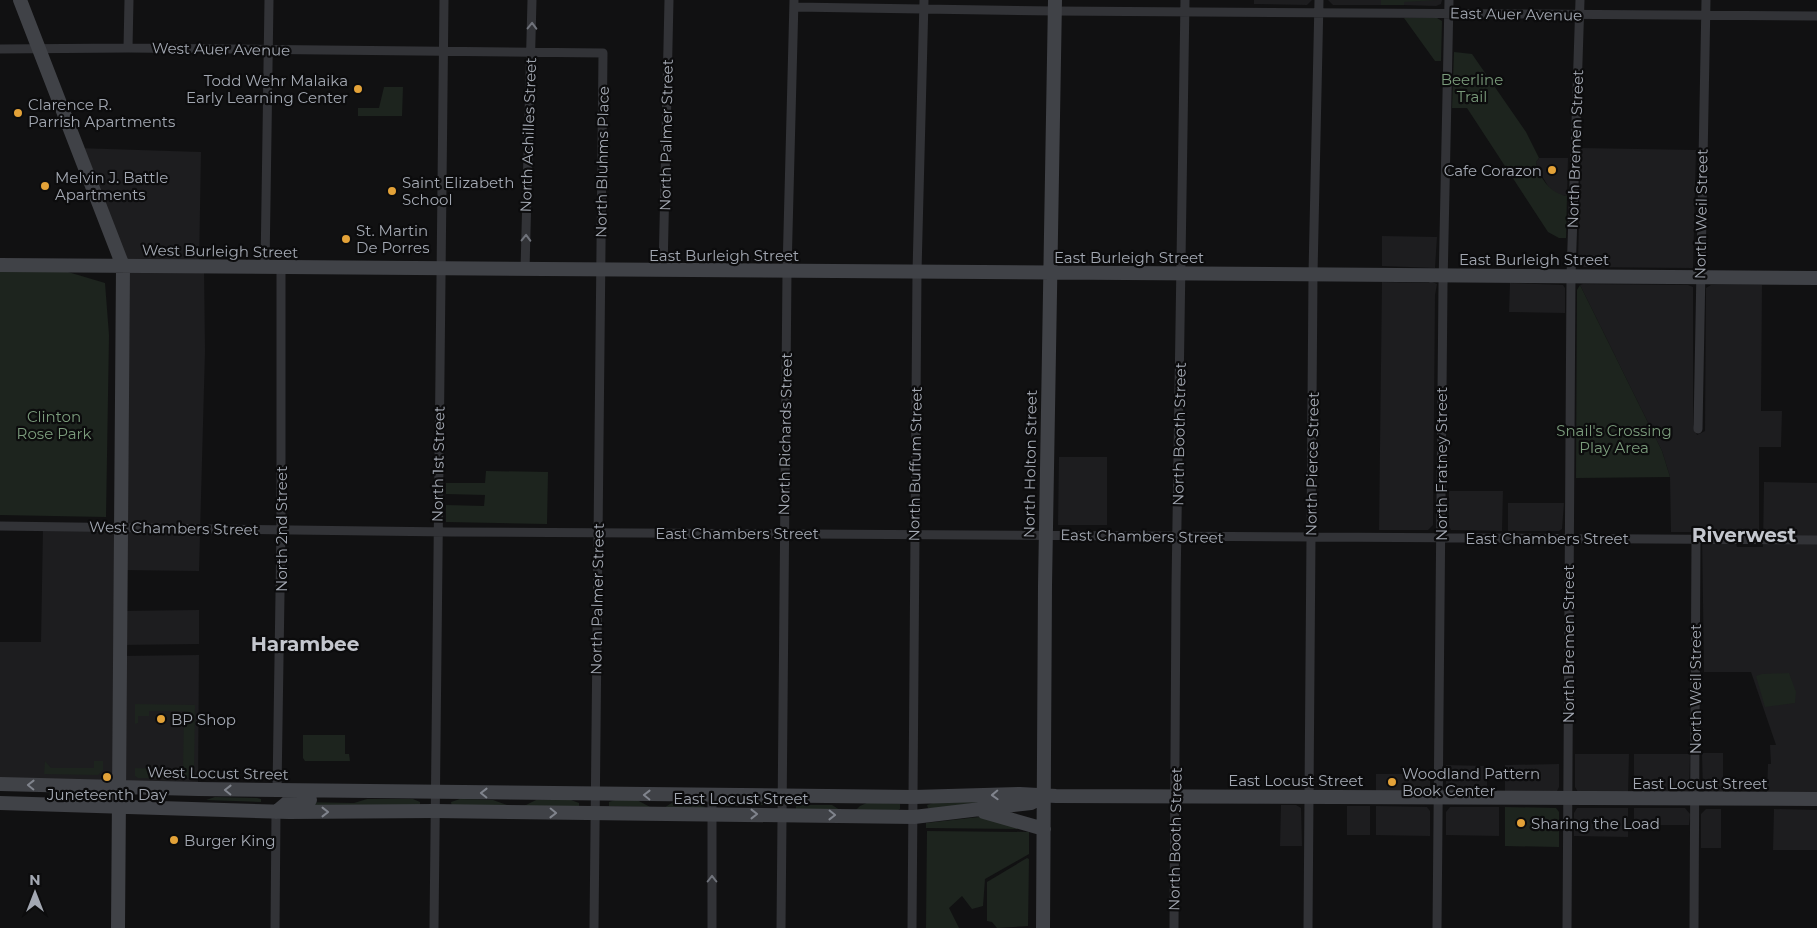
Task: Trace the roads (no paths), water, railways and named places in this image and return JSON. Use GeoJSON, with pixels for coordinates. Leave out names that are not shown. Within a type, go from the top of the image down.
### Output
{"type":"FeatureCollection","features":[{"type":"Feature","properties":{"kind":"main road"},"geometry":{"type":"LineString","coordinates":[[20,0],[123,266],[118,928]]}},
{"type":"Feature","properties":{"kind":"main road","name":"North Holton Street"},"geometry":{"type":"LineString","coordinates":[[1043,928],[1045,535],[1055,6]]}},
{"type":"Feature","properties":{"kind":"main road","name":"West Burleigh Street"},"geometry":{"type":"LineString","coordinates":[[0,265],[440,270]]}},
{"type":"Feature","properties":{"kind":"main road","name":"East Burleigh Street"},"geometry":{"type":"LineString","coordinates":[[440,270],[1817,278]]}},
{"type":"Feature","properties":{"kind":"main road","name":"West Locust Street"},"geometry":{"type":"LineString","coordinates":[[0,784],[435,792]]}},
{"type":"Feature","properties":{"kind":"main road"},"geometry":{"type":"LineString","coordinates":[[198,809],[207,804],[264,805],[275,796],[277,790]]}},
{"type":"Feature","properties":{"kind":"main road"},"geometry":{"type":"LineString","coordinates":[[276,812],[284,804],[294,800],[353,800],[377,792]]}},
{"type":"Feature","properties":{"kind":"main road","name":"East Locust Street"},"geometry":{"type":"LineString","coordinates":[[435,792],[914,797],[1020,794],[1044,796],[1817,799]]}},
{"type":"Feature","properties":{"kind":"main road","name":"East Locust Street"},"geometry":{"type":"LineString","coordinates":[[434,811],[914,817],[1031,803],[1044,796]]}},
{"type":"Feature","properties":{"kind":"main road"},"geometry":{"type":"LineString","coordinates":[[0,803],[276,812],[434,811]]}},
{"type":"Feature","properties":{"kind":"main road"},"geometry":{"type":"LineString","coordinates":[[974,810],[1044,829]]}},
{"type":"Feature","properties":{"kind":"street"},"geometry":{"type":"LineString","coordinates":[[128,48],[129,0]]}},
{"type":"Feature","properties":{"kind":"street"},"geometry":{"type":"LineString","coordinates":[[265,268],[269,0]]}},
{"type":"Feature","properties":{"kind":"street","name":"North 1st Street"},"geometry":{"type":"LineString","coordinates":[[434,928],[444,0]]}},
{"type":"Feature","properties":{"kind":"street","name":"North Achilles Street"},"geometry":{"type":"LineString","coordinates":[[525,270],[532,0]]}},
{"type":"Feature","properties":{"kind":"street","name":"North Palmer Street"},"geometry":{"type":"LineString","coordinates":[[663,271],[669,0]]}},
{"type":"Feature","properties":{"kind":"street","name":"North Booth Street"},"geometry":{"type":"LineString","coordinates":[[1174,928],[1180,274],[1185,0]]}},
{"type":"Feature","properties":{"kind":"street","name":"North Pierce Street"},"geometry":{"type":"LineString","coordinates":[[1308,928],[1313,274],[1319,0]]}},
{"type":"Feature","properties":{"kind":"street","name":"North Fratney Street"},"geometry":{"type":"LineString","coordinates":[[1437,928],[1443,275],[1449,0]]}},
{"type":"Feature","properties":{"kind":"street","name":"North Bremen Street"},"geometry":{"type":"LineString","coordinates":[[1567,928],[1571,276],[1580,0]]}},
{"type":"Feature","properties":{"kind":"street","name":"North Weil Street"},"geometry":{"type":"LineString","coordinates":[[1698,429],[1706,0]]}},
{"type":"Feature","properties":{"kind":"street","name":"East Auer Avenue"},"geometry":{"type":"LineString","coordinates":[[794,4],[1055,6],[1184,12],[1817,16]]}},
{"type":"Feature","properties":{"kind":"street","name":"North Richards Street"},"geometry":{"type":"LineString","coordinates":[[782,928],[787,271],[794,4]]}},
{"type":"Feature","properties":{"kind":"street","name":"North Buffum Street"},"geometry":{"type":"LineString","coordinates":[[912,928],[917,272],[924,4]]}},
{"type":"Feature","properties":{"kind":"street","name":"West Auer Avenue"},"geometry":{"type":"LineString","coordinates":[[0,48],[442,51]]}},
{"type":"Feature","properties":{"kind":"street"},"geometry":{"type":"LineString","coordinates":[[442,51],[531,52]]}},
{"type":"Feature","properties":{"kind":"street","name":"North Bluhms Place"},"geometry":{"type":"LineString","coordinates":[[531,52],[604,53],[601,270]]}},
{"type":"Feature","properties":{"kind":"street","name":"North 2nd Street"},"geometry":{"type":"LineString","coordinates":[[277,790],[281,530],[281,268]]}},
{"type":"Feature","properties":{"kind":"street","name":"North Palmer Street"},"geometry":{"type":"LineString","coordinates":[[594,928],[601,270]]}},
{"type":"Feature","properties":{"kind":"street","name":"West Chambers Street"},"geometry":{"type":"LineString","coordinates":[[0,526],[438,532]]}},
{"type":"Feature","properties":{"kind":"street","name":"East Chambers Street"},"geometry":{"type":"LineString","coordinates":[[438,532],[784,532],[1817,540]]}},
{"type":"Feature","properties":{"kind":"street","name":"North Weil Street"},"geometry":{"type":"LineString","coordinates":[[1694,928],[1696,539]]}},
{"type":"Feature","properties":{"kind":"street"},"geometry":{"type":"LineString","coordinates":[[712,795],[712,928]]}},
{"type":"Feature","properties":{"kind":"street"},"geometry":{"type":"LineString","coordinates":[[275,928],[276,812]]}},
{"type":"Feature","properties":{"kind":"place","name":"Todd Wehr Malaika Early Learning Center"},"geometry":{"type":"Point","coordinates":[358,89]}},
{"type":"Feature","properties":{"kind":"place","name":"Clarence R. Parrish Apartments"},"geometry":{"type":"Point","coordinates":[18,113]}},
{"type":"Feature","properties":{"kind":"place","name":"Cafe Corazon"},"geometry":{"type":"Point","coordinates":[1552,170]}},
{"type":"Feature","properties":{"kind":"place","name":"Melvin J. Battle Apartments"},"geometry":{"type":"Point","coordinates":[45,186]}},
{"type":"Feature","properties":{"kind":"place","name":"Saint Elizabeth School"},"geometry":{"type":"Point","coordinates":[392,191]}},
{"type":"Feature","properties":{"kind":"place","name":"St. Martin De Porres"},"geometry":{"type":"Point","coordinates":[346,239]}},
{"type":"Feature","properties":{"kind":"place","name":"BP Shop"},"geometry":{"type":"Point","coordinates":[161,719]}},
{"type":"Feature","properties":{"kind":"place","name":"Juneteenth Day"},"geometry":{"type":"Point","coordinates":[107,777]}},
{"type":"Feature","properties":{"kind":"place","name":"Woodland Pattern Book Center"},"geometry":{"type":"Point","coordinates":[1392,782]}},
{"type":"Feature","properties":{"kind":"place","name":"Sharing the Load"},"geometry":{"type":"Point","coordinates":[1521,823]}},
{"type":"Feature","properties":{"kind":"place","name":"Burger King"},"geometry":{"type":"Point","coordinates":[174,840]}},
{"type":"Feature","properties":{"kind":"district","name":"Riverwest"},"geometry":{"type":"Point","coordinates":[1744,535]}},
{"type":"Feature","properties":{"kind":"district","name":"Harambee"},"geometry":{"type":"Point","coordinates":[305,644]}},
{"type":"Feature","properties":{"kind":"park label","name":"Beerline Trail"},"geometry":{"type":"Point","coordinates":[1472,88]}},
{"type":"Feature","properties":{"kind":"park label","name":"Clinton Rose Park"},"geometry":{"type":"Point","coordinates":[54,424]}},
{"type":"Feature","properties":{"kind":"park label","name":"Snail's Crossing Play Area"},"geometry":{"type":"Point","coordinates":[1614,438]}}]}
